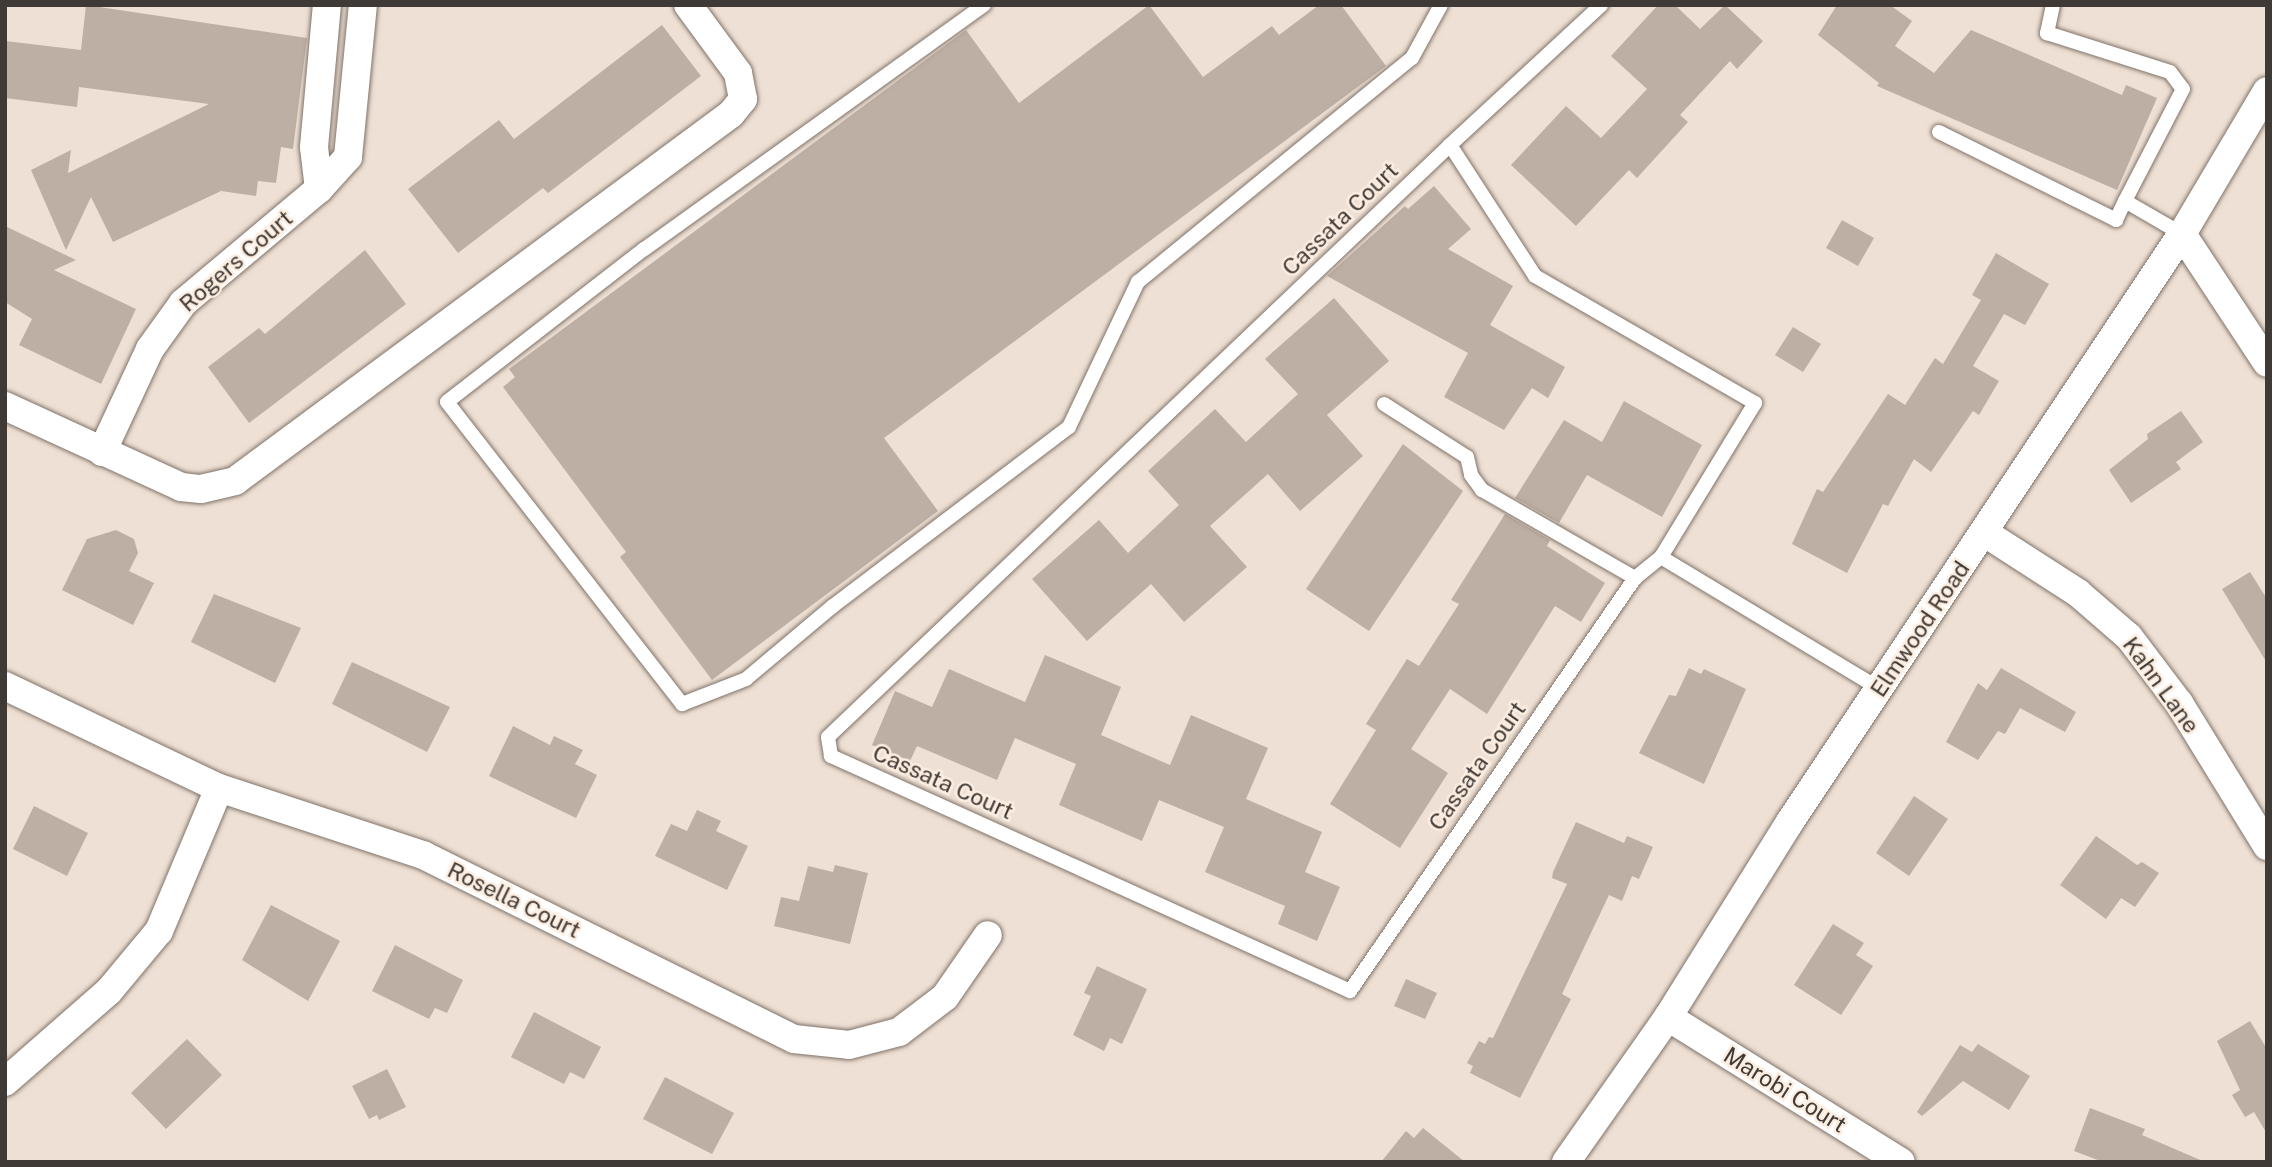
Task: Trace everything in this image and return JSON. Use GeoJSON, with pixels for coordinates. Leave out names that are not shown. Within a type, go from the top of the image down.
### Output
{"type":"FeatureCollection","features":[{"type":"Feature","properties":{"kind":"street"},"geometry":{"type":"LineString","coordinates":[[319,188],[314,147],[327,5]]}},
{"type":"Feature","properties":{"kind":"street","name":"Rogers Court"},"geometry":{"type":"LineString","coordinates":[[102,452],[150,349],[183,303],[319,188],[348,157],[363,5]]}},
{"type":"Feature","properties":{"kind":"street"},"geometry":{"type":"LineString","coordinates":[[5,406],[180,487],[201,489],[235,481],[731,114],[743,99],[738,73],[688,5]]}},
{"type":"Feature","properties":{"kind":"street","name":"Elmwood Road"},"geometry":{"type":"LineString","coordinates":[[1566,1162],[1668,1017],[1880,689],[2182,233],[2267,91]]}},
{"type":"Feature","properties":{"kind":"street"},"geometry":{"type":"LineString","coordinates":[[2182,233],[2267,363]]}},
{"type":"Feature","properties":{"kind":"street","name":"Kahn Lane"},"geometry":{"type":"LineString","coordinates":[[1985,533],[2078,593],[2129,637],[2179,703],[2267,846]]}},
{"type":"Feature","properties":{"kind":"street","name":"Rosella Court"},"geometry":{"type":"LineString","coordinates":[[5,686],[219,788],[423,855],[794,1039],[849,1045],[900,1032],[945,997],[988,935]]}},
{"type":"Feature","properties":{"kind":"street"},"geometry":{"type":"LineString","coordinates":[[5,1082],[109,991],[159,930],[219,788]]}},
{"type":"Feature","properties":{"kind":"street","name":"Marobi Court"},"geometry":{"type":"LineString","coordinates":[[1668,1017],[1901,1162]]}},
{"type":"Feature","properties":{"kind":"lane"},"geometry":{"type":"LineString","coordinates":[[984,5],[644,249],[447,402],[682,704],[746,679],[833,606],[1069,427],[1138,282],[1412,58],[1441,5]]}},
{"type":"Feature","properties":{"kind":"lane","name":"Cassata Court"},"geometry":{"type":"LineString","coordinates":[[1450,145],[1535,276],[1755,403],[1661,557],[1635,578],[1349,991],[831,756],[828,737],[1450,145],[1601,5]]}},
{"type":"Feature","properties":{"kind":"lane"},"geometry":{"type":"LineString","coordinates":[[1940,132],[2116,220],[2183,89],[2170,72],[2047,33],[2053,5]]}},
{"type":"Feature","properties":{"kind":"lane"},"geometry":{"type":"LineString","coordinates":[[2125,201],[2182,233]]}},
{"type":"Feature","properties":{"kind":"lane"},"geometry":{"type":"LineString","coordinates":[[1384,404],[1467,457],[1471,475],[1482,490],[1635,578]]}},
{"type":"Feature","properties":{"kind":"lane"},"geometry":{"type":"LineString","coordinates":[[1661,557],[1880,689]]}},
{"type":"Feature","properties":{"kind":"building"},"geometry":{"type":"Polygon","coordinates":[[[86,5],[307,38],[293,149],[281,147],[276,183],[258,181],[256,196],[221,191],[113,242],[91,197],[66,250],[31,170],[71,150],[68,173],[209,104],[79,87],[77,107],[5,98],[5,41],[81,50],[86,5]]]}},
{"type":"Feature","properties":{"kind":"building"},"geometry":{"type":"Polygon","coordinates":[[[1149,5],[1203,77],[1272,26],[1279,35],[1319,5],[1341,5],[1386,66],[884,438],[938,511],[712,680],[620,557],[626,552],[503,387],[515,377],[509,369],[966,30],[1019,103],[1149,5]]]}},
{"type":"Feature","properties":{"kind":"building"},"geometry":{"type":"Polygon","coordinates":[[[1658,5],[1675,5],[1700,29],[1725,5],[1763,41],[1737,69],[1730,61],[1680,115],[1688,122],[1637,178],[1629,170],[1576,226],[1511,165],[1566,106],[1601,138],[1647,89],[1611,56],[1658,5]]]}},
{"type":"Feature","properties":{"kind":"building"},"geometry":{"type":"Polygon","coordinates":[[[1837,5],[1890,5],[1912,21],[1895,46],[1934,73],[1971,30],[2122,95],[2126,85],[2157,98],[2117,190],[1877,86],[1879,83],[1818,35],[1837,5]]]}},
{"type":"Feature","properties":{"kind":"building"},"geometry":{"type":"Polygon","coordinates":[[[662,25],[701,76],[548,193],[543,188],[458,253],[408,189],[499,120],[514,139],[662,25]]]}},
{"type":"Feature","properties":{"kind":"building"},"geometry":{"type":"Polygon","coordinates":[[[1434,186],[1471,229],[1448,249],[1513,286],[1490,325],[1565,367],[1548,398],[1532,388],[1504,430],[1444,397],[1468,353],[1327,276],[1405,206],[1408,209],[1434,186]]]}},
{"type":"Feature","properties":{"kind":"building"},"geometry":{"type":"Polygon","coordinates":[[[1842,220],[1874,238],[1858,266],[1826,248],[1842,220]]]}},
{"type":"Feature","properties":{"kind":"building"},"geometry":{"type":"Polygon","coordinates":[[[5,226],[76,260],[54,270],[136,309],[101,384],[19,345],[32,319],[5,302],[5,226]]]}},
{"type":"Feature","properties":{"kind":"building"},"geometry":{"type":"Polygon","coordinates":[[[365,250],[406,304],[249,423],[208,367],[259,328],[265,334],[365,250]]]}},
{"type":"Feature","properties":{"kind":"building"},"geometry":{"type":"Polygon","coordinates":[[[1996,253],[2049,284],[2025,325],[2004,314],[1973,366],[1999,381],[1979,415],[1973,411],[1931,472],[1914,459],[1888,506],[1883,504],[1847,573],[1792,544],[1817,489],[1823,492],[1888,394],[1905,405],[1935,358],[1943,364],[1981,300],[1972,295],[1996,253]]]}},
{"type":"Feature","properties":{"kind":"building"},"geometry":{"type":"Polygon","coordinates":[[[1334,298],[1389,361],[1327,415],[1363,456],[1300,511],[1268,474],[1210,526],[1247,567],[1184,622],[1151,584],[1087,641],[1032,579],[1099,520],[1128,553],[1179,505],[1148,471],[1215,409],[1246,442],[1298,394],[1265,359],[1334,298]]]}},
{"type":"Feature","properties":{"kind":"building"},"geometry":{"type":"Polygon","coordinates":[[[1793,327],[1821,344],[1803,372],[1775,355],[1793,327]]]}},
{"type":"Feature","properties":{"kind":"building"},"geometry":{"type":"Polygon","coordinates":[[[1624,401],[1702,445],[1662,517],[1587,475],[1559,523],[1515,498],[1564,420],[1602,442],[1624,401]]]}},
{"type":"Feature","properties":{"kind":"building"},"geometry":{"type":"Polygon","coordinates":[[[2181,411],[2203,442],[2176,462],[2181,469],[2131,503],[2109,470],[2148,439],[2147,434],[2181,411]]]}},
{"type":"Feature","properties":{"kind":"building"},"geometry":{"type":"Polygon","coordinates":[[[1403,444],[1463,491],[1369,631],[1306,589],[1403,444]]]}},
{"type":"Feature","properties":{"kind":"building"},"geometry":{"type":"Polygon","coordinates":[[[1505,514],[1550,540],[1547,546],[1605,583],[1581,622],[1555,606],[1487,714],[1450,689],[1411,749],[1448,773],[1400,848],[1330,804],[1376,730],[1366,724],[1407,659],[1419,666],[1459,604],[1451,600],[1505,514]]]}},
{"type":"Feature","properties":{"kind":"building"},"geometry":{"type":"Polygon","coordinates":[[[116,530],[134,539],[138,553],[129,571],[154,583],[133,625],[62,590],[87,539],[116,530]]]}},
{"type":"Feature","properties":{"kind":"building"},"geometry":{"type":"Polygon","coordinates":[[[2250,572],[2267,599],[2267,663],[2222,589],[2250,572]]]}},
{"type":"Feature","properties":{"kind":"building"},"geometry":{"type":"Polygon","coordinates":[[[214,594],[301,628],[275,683],[191,642],[214,594]]]}},
{"type":"Feature","properties":{"kind":"building"},"geometry":{"type":"Polygon","coordinates":[[[1045,655],[1121,687],[1101,735],[1170,765],[1191,715],[1268,748],[1246,799],[1322,832],[1305,872],[1340,887],[1317,941],[1278,924],[1285,906],[1205,872],[1224,827],[1159,800],[1142,841],[1059,805],[1076,764],[1015,738],[997,780],[917,746],[910,761],[872,745],[895,691],[932,707],[949,669],[1025,702],[1045,655]]]}},
{"type":"Feature","properties":{"kind":"building"},"geometry":{"type":"Polygon","coordinates":[[[352,662],[450,707],[427,752],[332,704],[352,662]]]}},
{"type":"Feature","properties":{"kind":"building"},"geometry":{"type":"Polygon","coordinates":[[[1689,668],[1701,674],[1704,669],[1746,689],[1704,784],[1639,753],[1669,695],[1676,696],[1689,668]]]}},
{"type":"Feature","properties":{"kind":"building"},"geometry":{"type":"Polygon","coordinates":[[[2001,668],[2076,712],[2065,732],[2020,708],[2005,734],[1998,731],[1978,760],[1946,742],[1978,683],[1987,690],[2001,668]]]}},
{"type":"Feature","properties":{"kind":"building"},"geometry":{"type":"Polygon","coordinates":[[[513,726],[550,745],[554,736],[583,750],[575,764],[597,775],[576,818],[489,776],[513,726]]]}},
{"type":"Feature","properties":{"kind":"building"},"geometry":{"type":"Polygon","coordinates":[[[1914,796],[1948,819],[1909,876],[1876,853],[1914,796]]]}},
{"type":"Feature","properties":{"kind":"building"},"geometry":{"type":"Polygon","coordinates":[[[34,806],[88,833],[67,876],[13,849],[34,806]]]}},
{"type":"Feature","properties":{"kind":"building"},"geometry":{"type":"Polygon","coordinates":[[[697,810],[721,821],[716,831],[748,846],[727,890],[655,856],[671,824],[687,831],[697,810]]]}},
{"type":"Feature","properties":{"kind":"building"},"geometry":{"type":"Polygon","coordinates":[[[1576,822],[1624,843],[1627,836],[1653,847],[1639,879],[1632,876],[1622,901],[1609,895],[1562,994],[1571,999],[1520,1098],[1470,1073],[1473,1066],[1467,1063],[1479,1041],[1485,1044],[1489,1037],[1493,1038],[1567,884],[1552,878],[1576,822]]]}},
{"type":"Feature","properties":{"kind":"building"},"geometry":{"type":"Polygon","coordinates":[[[2096,836],[2137,865],[2142,862],[2159,873],[2135,907],[2121,898],[2106,919],[2060,885],[2096,836]]]}},
{"type":"Feature","properties":{"kind":"building"},"geometry":{"type":"Polygon","coordinates":[[[835,865],[868,873],[850,944],[774,926],[781,897],[799,901],[808,866],[833,872],[835,865]]]}},
{"type":"Feature","properties":{"kind":"building"},"geometry":{"type":"Polygon","coordinates":[[[271,905],[340,941],[308,1001],[242,960],[271,905]]]}},
{"type":"Feature","properties":{"kind":"building"},"geometry":{"type":"Polygon","coordinates":[[[1833,924],[1864,943],[1856,955],[1873,966],[1841,1015],[1794,985],[1833,924]]]}},
{"type":"Feature","properties":{"kind":"building"},"geometry":{"type":"Polygon","coordinates":[[[395,945],[463,980],[447,1013],[435,1008],[429,1019],[372,991],[395,945]]]}},
{"type":"Feature","properties":{"kind":"building"},"geometry":{"type":"Polygon","coordinates":[[[1097,966],[1147,989],[1122,1044],[1110,1038],[1104,1051],[1073,1035],[1091,996],[1084,993],[1097,966]]]}},
{"type":"Feature","properties":{"kind":"building"},"geometry":{"type":"Polygon","coordinates":[[[1406,979],[1437,993],[1425,1019],[1394,1006],[1406,979]]]}},
{"type":"Feature","properties":{"kind":"building"},"geometry":{"type":"Polygon","coordinates":[[[534,1012],[601,1047],[584,1079],[570,1072],[564,1084],[511,1057],[534,1012]]]}},
{"type":"Feature","properties":{"kind":"building"},"geometry":{"type":"Polygon","coordinates":[[[2250,1021],[2267,1049],[2267,1134],[2254,1112],[2245,1117],[2232,1095],[2240,1090],[2217,1041],[2250,1021]]]}},
{"type":"Feature","properties":{"kind":"building"},"geometry":{"type":"Polygon","coordinates":[[[187,1039],[222,1075],[166,1129],[131,1093],[187,1039]]]}},
{"type":"Feature","properties":{"kind":"building"},"geometry":{"type":"Polygon","coordinates":[[[1978,1044],[2030,1076],[2009,1110],[1963,1081],[1922,1116],[1917,1112],[1960,1045],[1972,1052],[1978,1044]]]}},
{"type":"Feature","properties":{"kind":"building"},"geometry":{"type":"Polygon","coordinates":[[[387,1069],[406,1107],[379,1120],[377,1115],[369,1119],[352,1086],[387,1069]]]}},
{"type":"Feature","properties":{"kind":"building"},"geometry":{"type":"Polygon","coordinates":[[[665,1077],[734,1113],[712,1154],[643,1119],[665,1077]]]}},
{"type":"Feature","properties":{"kind":"building"},"geometry":{"type":"Polygon","coordinates":[[[2090,1108],[2145,1129],[2142,1135],[2205,1162],[2103,1162],[2074,1151],[2090,1108]]]}},
{"type":"Feature","properties":{"kind":"building"},"geometry":{"type":"Polygon","coordinates":[[[1423,1128],[1465,1162],[1381,1162],[1406,1131],[1414,1138],[1423,1128]]]}}]}
